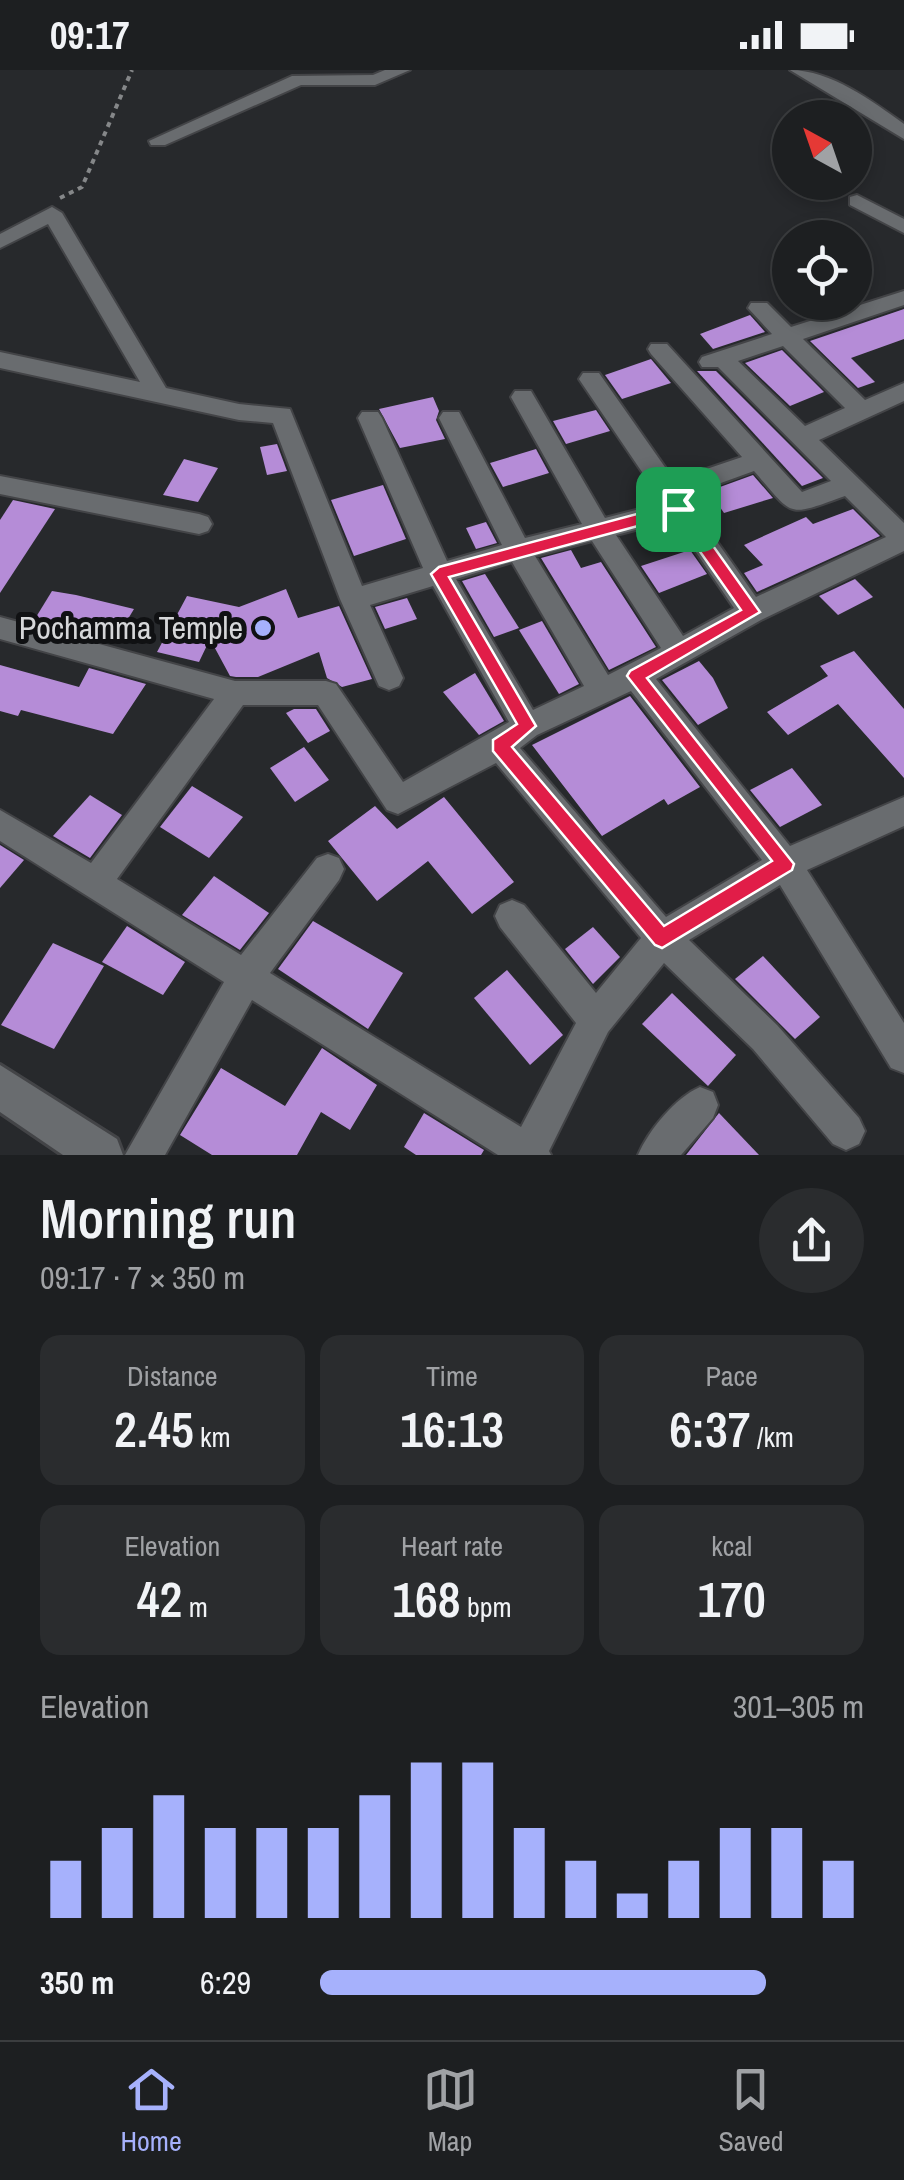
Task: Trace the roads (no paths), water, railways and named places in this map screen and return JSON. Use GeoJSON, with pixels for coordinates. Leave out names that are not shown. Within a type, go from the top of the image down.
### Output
{"type":"FeatureCollection","features":[{"type":"Feature","properties":{"kind":"street"},"geometry":{"type":"LineString","coordinates":[[158,141],[298,80],[374,80],[402,70]]}},
{"type":"Feature","properties":{"kind":"street"},"geometry":{"type":"LineString","coordinates":[[799,70],[872,110],[904,133]]}},
{"type":"Feature","properties":{"kind":"street"},"geometry":{"type":"LineString","coordinates":[[858,202],[904,228]]}},
{"type":"Feature","properties":{"kind":"street"},"geometry":{"type":"LineString","coordinates":[[0,242],[52,213],[158,394]]}},
{"type":"Feature","properties":{"kind":"street"},"geometry":{"type":"LineString","coordinates":[[680,373],[904,298]]}},
{"type":"Feature","properties":{"kind":"street"},"geometry":{"type":"LineString","coordinates":[[759,308],[862,410]]}},
{"type":"Feature","properties":{"kind":"street"},"geometry":{"type":"LineString","coordinates":[[659,350],[797,503],[848,485]]}},
{"type":"Feature","properties":{"kind":"street"},"geometry":{"type":"LineString","coordinates":[[4,636],[235,693],[326,693],[398,800],[500,746],[528,726],[636,676],[752,612],[904,539],[722,358]]}},
{"type":"Feature","properties":{"kind":"street"},"geometry":{"type":"LineString","coordinates":[[0,360],[239,412],[282,415],[354,600],[389,678]]}},
{"type":"Feature","properties":{"kind":"street"},"geometry":{"type":"LineString","coordinates":[[591,378],[752,612]]}},
{"type":"Feature","properties":{"kind":"street"},"geometry":{"type":"LineString","coordinates":[[802,438],[904,391]]}},
{"type":"Feature","properties":{"kind":"street"},"geometry":{"type":"LineString","coordinates":[[523,397],[600,532],[678,651]]}},
{"type":"Feature","properties":{"kind":"street"},"geometry":{"type":"LineString","coordinates":[[370,418],[439,574],[528,726]]}},
{"type":"Feature","properties":{"kind":"street"},"geometry":{"type":"LineString","coordinates":[[450,418],[518,550],[603,692]]}},
{"type":"Feature","properties":{"kind":"street"},"geometry":{"type":"LineString","coordinates":[[354,600],[518,550],[600,532],[760,460]]}},
{"type":"Feature","properties":{"kind":"street"},"geometry":{"type":"LineString","coordinates":[[0,485],[199,524]]}},
{"type":"Feature","properties":{"kind":"street"},"geometry":{"type":"LineString","coordinates":[[636,676],[785,864],[904,1055]]}},
{"type":"Feature","properties":{"kind":"street"},"geometry":{"type":"LineString","coordinates":[[95,883],[235,693]]}},
{"type":"Feature","properties":{"kind":"street"},"geometry":{"type":"LineString","coordinates":[[500,746],[662,938],[766,1037],[846,1131]]}},
{"type":"Feature","properties":{"kind":"street"},"geometry":{"type":"LineString","coordinates":[[0,824],[529,1154],[596,1020],[662,938],[785,864],[904,811]]}},
{"type":"Feature","properties":{"kind":"street"},"geometry":{"type":"LineString","coordinates":[[144,1155],[245,978],[328,869]]}},
{"type":"Feature","properties":{"kind":"street"},"geometry":{"type":"LineString","coordinates":[[512,916],[596,1020]]}},
{"type":"Feature","properties":{"kind":"street"},"geometry":{"type":"LineString","coordinates":[[0,1086],[101,1155]]}},
{"type":"Feature","properties":{"kind":"street"},"geometry":{"type":"LineString","coordinates":[[658,1155],[700,1105]]}},
{"type":"Feature","properties":{"kind":"place","name":"Pochamma Temple"},"geometry":{"type":"Point","coordinates":[263,628]}}]}
